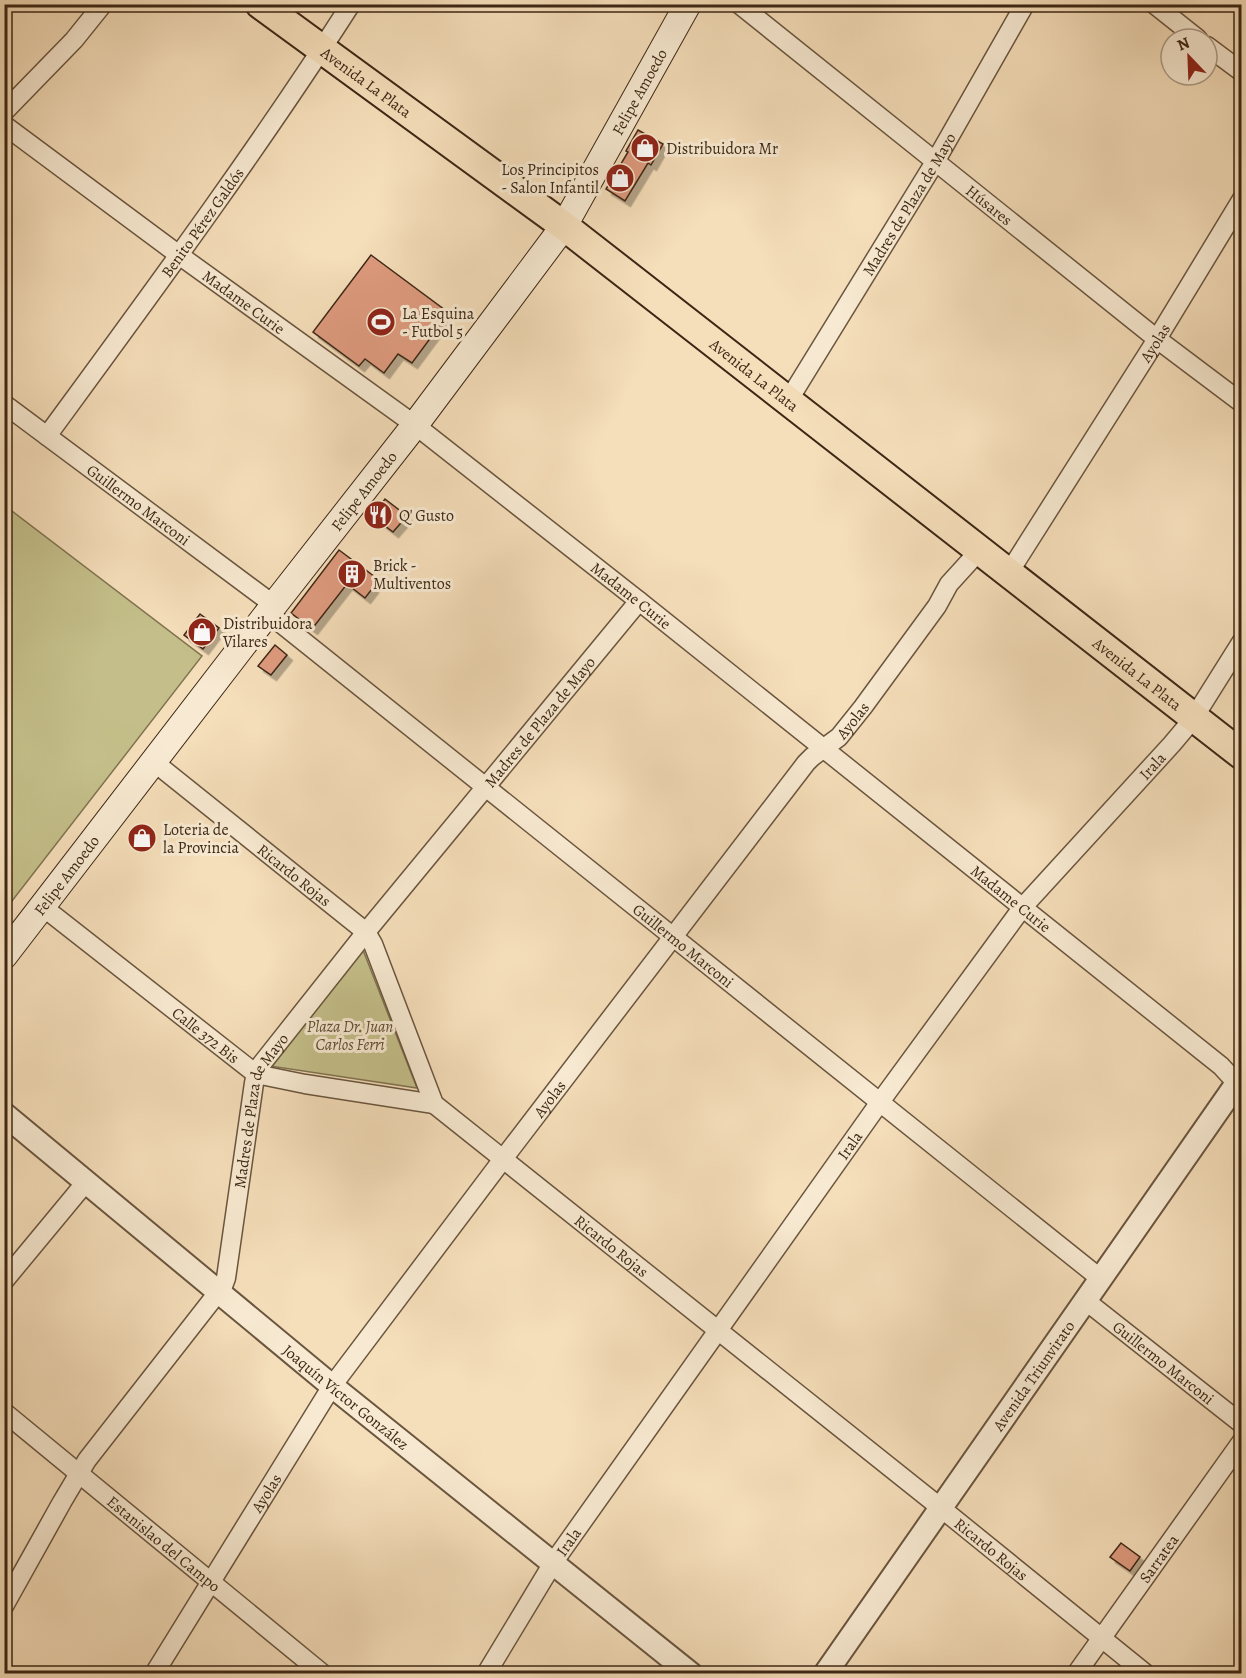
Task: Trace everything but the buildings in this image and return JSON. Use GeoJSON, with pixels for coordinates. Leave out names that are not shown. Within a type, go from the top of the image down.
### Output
{"type":"FeatureCollection","features":[{"type":"Feature","properties":{"kind":"main road","name":"Avenida La Plata"},"geometry":{"type":"LineString","coordinates":[[260,4],[564,226],[1242,755]]}},
{"type":"Feature","properties":{"kind":"main road","name":"Felipe Amoedo"},"geometry":{"type":"LineString","coordinates":[[4,956],[414,425],[564,226],[688,4]]}},
{"type":"Feature","properties":{"kind":"street"},"geometry":{"type":"LineString","coordinates":[[4,112],[74,40],[103,4]]}},
{"type":"Feature","properties":{"kind":"street","name":"Benito Pérez Galdós"},"geometry":{"type":"LineString","coordinates":[[48,436],[179,255],[322,50],[351,4]]}},
{"type":"Feature","properties":{"kind":"street","name":"Húsares"},"geometry":{"type":"LineString","coordinates":[[739,4],[1157,339],[1242,403]]}},
{"type":"Feature","properties":{"kind":"street","name":"Madres de Plaza de Mayo"},"geometry":{"type":"LineString","coordinates":[[788,401],[935,162],[1025,4]]}},
{"type":"Feature","properties":{"kind":"street"},"geometry":{"type":"LineString","coordinates":[[1154,4],[1183,27]]}},
{"type":"Feature","properties":{"kind":"street"},"geometry":{"type":"LineString","coordinates":[[1219,55],[1242,72]]}},
{"type":"Feature","properties":{"kind":"street","name":"Madame Curie"},"geometry":{"type":"LineString","coordinates":[[4,124],[179,255],[414,425],[825,748],[1240,1083]]}},
{"type":"Feature","properties":{"kind":"street","name":"Ayolas"},"geometry":{"type":"LineString","coordinates":[[1008,574],[1157,339],[1242,199]]}},
{"type":"Feature","properties":{"kind":"street","name":"Guillermo Marconi"},"geometry":{"type":"LineString","coordinates":[[4,404],[271,609],[486,788],[1101,1279]]}},
{"type":"Feature","properties":{"kind":"street","name":"Ayolas"},"geometry":{"type":"LineString","coordinates":[[154,1674],[332,1386],[806,763],[839,737],[938,606],[949,584],[979,551]]}},
{"type":"Feature","properties":{"kind":"street","name":"Madres de Plaza de Mayo"},"geometry":{"type":"LineString","coordinates":[[4,1606],[87,1460],[219,1292],[226,1278],[256,1074],[260,1065],[366,932],[639,601]]}},
{"type":"Feature","properties":{"kind":"street","name":"Irala"},"geometry":{"type":"LineString","coordinates":[[486,1674],[553,1563],[880,1102],[1022,908],[1193,718],[1242,641]]}},
{"type":"Feature","properties":{"kind":"street","name":"Ricardo Rojas"},"geometry":{"type":"LineString","coordinates":[[154,762],[366,932],[381,963],[434,1104],[1146,1674]]}},
{"type":"Feature","properties":{"kind":"street","name":"Calle 372 Bis"},"geometry":{"type":"LineString","coordinates":[[43,907],[256,1074],[434,1104]]}},
{"type":"Feature","properties":{"kind":"street","name":"Avenida Triunvirato"},"geometry":{"type":"LineString","coordinates":[[825,1674],[1240,1083]]}},
{"type":"Feature","properties":{"kind":"street","name":"Joaquín Víctor González"},"geometry":{"type":"LineString","coordinates":[[4,1114],[332,1386],[691,1674]]}},
{"type":"Feature","properties":{"kind":"street"},"geometry":{"type":"LineString","coordinates":[[4,1281],[86,1182]]}},
{"type":"Feature","properties":{"kind":"street","name":"Guillermo Marconi"},"geometry":{"type":"LineString","coordinates":[[1086,1301],[1242,1424]]}},
{"type":"Feature","properties":{"kind":"street","name":"Estanislao del Campo"},"geometry":{"type":"LineString","coordinates":[[4,1412],[323,1674]]}},
{"type":"Feature","properties":{"kind":"street","name":"Sarratea"},"geometry":{"type":"LineString","coordinates":[[1076,1674],[1242,1441]]}},
{"type":"Feature","properties":{"kind":"green space"},"geometry":{"type":"Polygon","coordinates":[[[4,505],[202,656],[5,910],[4,910],[4,505]]]}},
{"type":"Feature","properties":{"kind":"green space","name":"Plaza Dr. Juan Carlos Ferri"},"geometry":{"type":"Polygon","coordinates":[[[363,950],[417,1088],[270,1066],[363,950]]]}},
{"type":"Feature","properties":{"kind":"place","name":"Distribuidora Mr"},"geometry":{"type":"Point","coordinates":[645,148]}},
{"type":"Feature","properties":{"kind":"place","name":"Los Principitos - Salon Infantil"},"geometry":{"type":"Point","coordinates":[620,178]}},
{"type":"Feature","properties":{"kind":"place","name":"La Esquina - Futbol 5"},"geometry":{"type":"Point","coordinates":[381,322]}},
{"type":"Feature","properties":{"kind":"place","name":"Q' Gusto"},"geometry":{"type":"Point","coordinates":[378,515]}},
{"type":"Feature","properties":{"kind":"place","name":"Brick - Multiventos"},"geometry":{"type":"Point","coordinates":[352,574]}},
{"type":"Feature","properties":{"kind":"place","name":"Distribuidora Vilares"},"geometry":{"type":"Point","coordinates":[202,632]}},
{"type":"Feature","properties":{"kind":"place","name":"Loteria de la Provincia"},"geometry":{"type":"Point","coordinates":[142,838]}}]}
